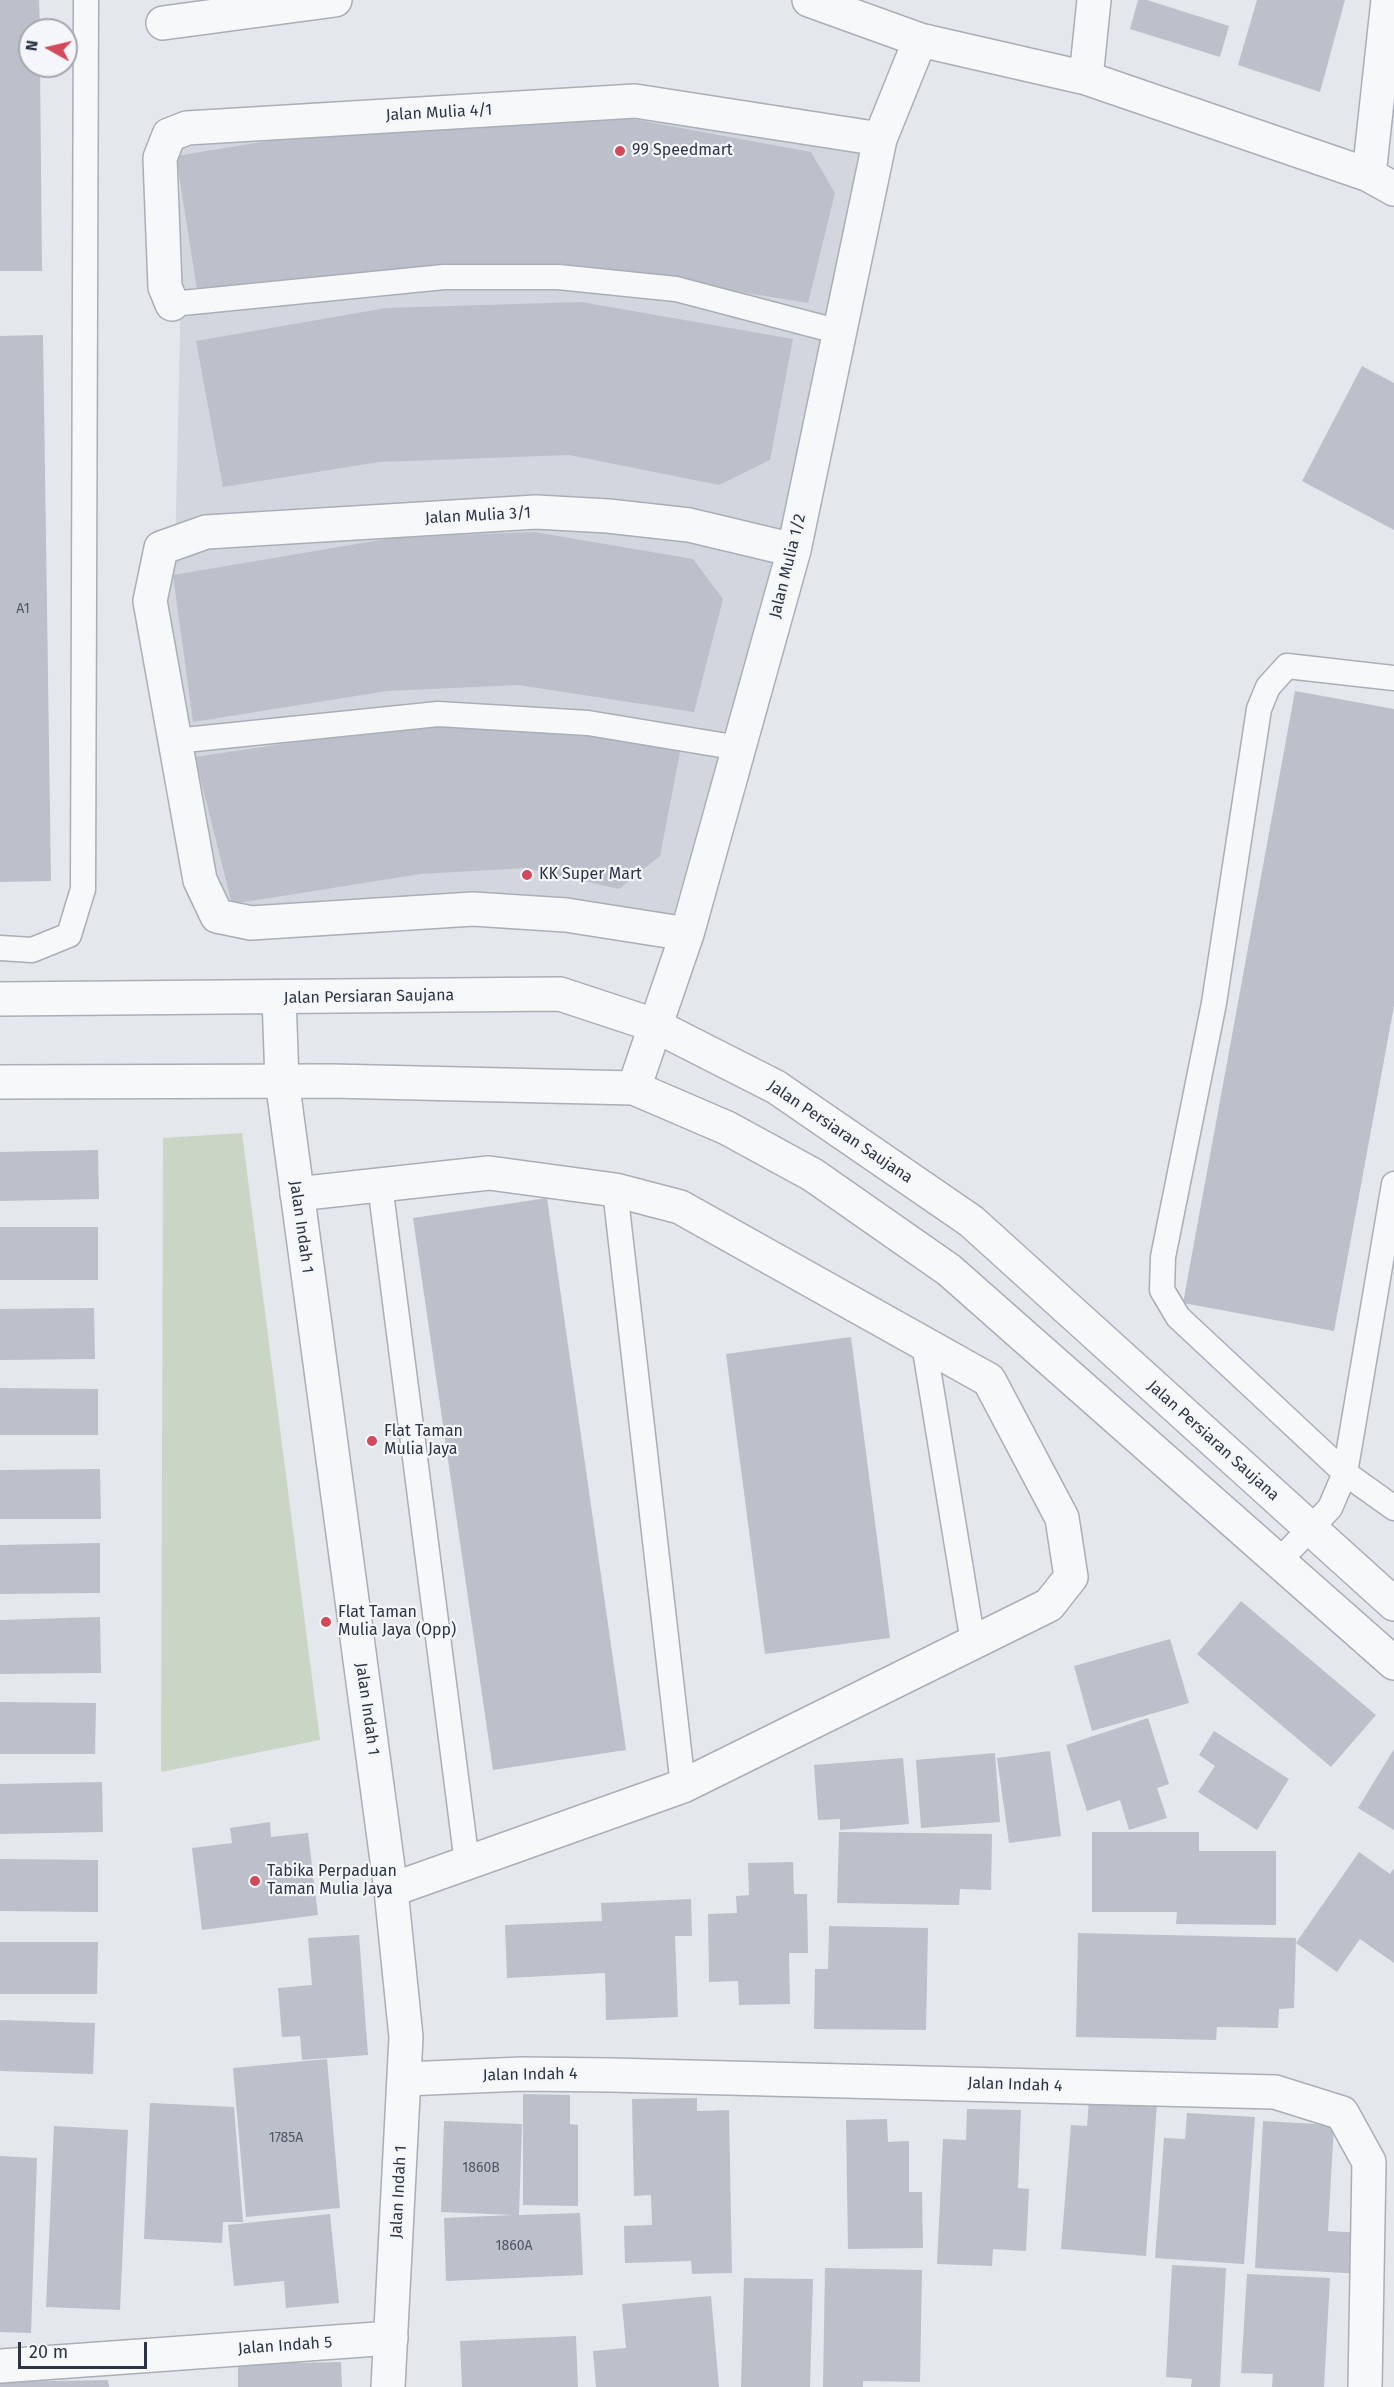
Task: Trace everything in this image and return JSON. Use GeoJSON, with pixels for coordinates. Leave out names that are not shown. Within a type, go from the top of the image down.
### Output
{"type":"FeatureCollection","features":[{"type":"Feature","properties":{"kind":"street"},"geometry":{"type":"LineString","coordinates":[[163,23],[335,0]]}},
{"type":"Feature","properties":{"kind":"street"},"geometry":{"type":"LineString","coordinates":[[804,0],[860,16],[920,40],[1086,78],[1381,182],[1388,0]]}},
{"type":"Feature","properties":{"kind":"street"},"geometry":{"type":"LineString","coordinates":[[1086,78],[1094,0]]}},
{"type":"Feature","properties":{"kind":"street","name":"Jalan Mulia 1/2"},"geometry":{"type":"LineString","coordinates":[[634,1088],[687,934],[794,550],[880,139],[920,40]]}},
{"type":"Feature","properties":{"kind":"street","name":"Jalan Mulia 4/1"},"geometry":{"type":"LineString","coordinates":[[172,304],[165,287],[160,158],[169,135],[187,128],[636,101],[880,139]]}},
{"type":"Feature","properties":{"kind":"street","name":"Jalan Mulia 3/1"},"geometry":{"type":"LineString","coordinates":[[175,741],[150,601],[161,548],[206,532],[536,512],[608,516],[689,525],[794,550]]}},
{"type":"Feature","properties":{"kind":"street"},"geometry":{"type":"LineString","coordinates":[[175,741],[200,880],[217,916],[251,923],[473,909],[566,915],[687,934]]}},
{"type":"Feature","properties":{"kind":"street","name":"Jalan Persiaran Saujana"},"geometry":{"type":"LineString","coordinates":[[0,999],[560,994],[654,1025],[776,1087],[971,1221],[1394,1604]]}},
{"type":"Feature","properties":{"kind":"street","name":"Jalan Indah 1"},"geometry":{"type":"LineString","coordinates":[[279,998],[282,1080],[391,1890],[406,2037],[388,2387]]}},
{"type":"Feature","properties":{"kind":"street"},"geometry":{"type":"LineString","coordinates":[[0,1082],[282,1080],[634,1088],[727,1128],[813,1175],[949,1270],[1394,1663]]}},
{"type":"Feature","properties":{"kind":"street"},"geometry":{"type":"LineString","coordinates":[[297,1194],[489,1173],[615,1191],[680,1208],[990,1380],[1062,1518],[1071,1577],[1049,1605],[683,1786],[391,1890]]}},
{"type":"Feature","properties":{"kind":"street","name":"Jalan Indah 4"},"geometry":{"type":"LineString","coordinates":[[405,2079],[522,2074],[611,2075],[1275,2092],[1342,2113],[1368,2162],[1365,2387]]}},
{"type":"Feature","properties":{"kind":"street","name":"Jalan Indah 5"},"geometry":{"type":"LineString","coordinates":[[0,2366],[391,2338]]}},
{"type":"Feature","properties":{"kind":"lane"},"geometry":{"type":"LineString","coordinates":[[0,948],[32,950],[69,935],[83,889],[86,0]]}},
{"type":"Feature","properties":{"kind":"lane"},"geometry":{"type":"LineString","coordinates":[[172,304],[444,277],[558,277],[676,289],[840,332]]}},
{"type":"Feature","properties":{"kind":"lane"},"geometry":{"type":"LineString","coordinates":[[1394,678],[1287,666],[1268,687],[1259,710],[1214,1003],[1163,1257],[1162,1290],[1178,1317],[1345,1473],[1394,1508]]}},
{"type":"Feature","properties":{"kind":"lane"},"geometry":{"type":"LineString","coordinates":[[175,741],[438,714],[588,723],[739,748]]}},
{"type":"Feature","properties":{"kind":"lane"},"geometry":{"type":"LineString","coordinates":[[1289,1572],[1311,1529],[1330,1508],[1345,1473],[1394,1184]]}},
{"type":"Feature","properties":{"kind":"lane"},"geometry":{"type":"LineString","coordinates":[[380,1185],[467,1863]]}},
{"type":"Feature","properties":{"kind":"lane"},"geometry":{"type":"LineString","coordinates":[[615,1191],[683,1786]]}},
{"type":"Feature","properties":{"kind":"lane"},"geometry":{"type":"LineString","coordinates":[[924,1344],[973,1643]]}},
{"type":"Feature","properties":{"kind":"shaded area"},"geometry":{"type":"Polygon","coordinates":[[[605,110],[861,151],[782,533],[673,916],[254,909],[222,903],[164,599],[175,559],[181,287],[179,148],[368,122],[605,110]]]}},
{"type":"Feature","properties":{"kind":"green space"},"geometry":{"type":"Polygon","coordinates":[[[242,1133],[320,1740],[161,1772],[163,1138],[242,1133]]]}},
{"type":"Feature","properties":{"kind":"building"},"geometry":{"type":"Polygon","coordinates":[[[0,0],[39,0],[40,18],[18,18],[18,78],[40,78],[42,271],[0,271],[0,0]]]}},
{"type":"Feature","properties":{"kind":"building"},"geometry":{"type":"Polygon","coordinates":[[[1138,0],[1147,0],[1229,26],[1220,57],[1130,29],[1138,0]]]}},
{"type":"Feature","properties":{"kind":"building"},"geometry":{"type":"Polygon","coordinates":[[[1257,0],[1345,0],[1320,92],[1238,65],[1257,0]]]}},
{"type":"Feature","properties":{"kind":"building"},"geometry":{"type":"Polygon","coordinates":[[[605,114],[811,152],[835,193],[808,303],[594,268],[376,273],[199,302],[176,156],[360,126],[605,114]]]}},
{"type":"Feature","properties":{"kind":"building"},"geometry":{"type":"Polygon","coordinates":[[[581,302],[793,339],[770,460],[719,485],[569,455],[379,462],[223,487],[196,341],[386,308],[581,302]]]}},
{"type":"Feature","properties":{"kind":"building"},"geometry":{"type":"Polygon","coordinates":[[[43,335],[51,881],[0,882],[0,336],[43,335]]]}},
{"type":"Feature","properties":{"kind":"building"},"geometry":{"type":"Polygon","coordinates":[[[1362,366],[1394,383],[1394,530],[1302,481],[1362,366]]]}},
{"type":"Feature","properties":{"kind":"building"},"geometry":{"type":"Polygon","coordinates":[[[534,532],[693,559],[723,599],[694,712],[518,685],[387,691],[193,722],[173,575],[398,537],[534,532]]]}},
{"type":"Feature","properties":{"kind":"building"},"geometry":{"type":"Polygon","coordinates":[[[1295,691],[1394,709],[1394,1006],[1334,1331],[1183,1303],[1295,691]]]}},
{"type":"Feature","properties":{"kind":"building"},"geometry":{"type":"Polygon","coordinates":[[[531,720],[681,747],[660,856],[619,889],[526,868],[420,874],[232,904],[195,757],[410,725],[531,720]]]}},
{"type":"Feature","properties":{"kind":"building"},"geometry":{"type":"Polygon","coordinates":[[[98,1150],[99,1199],[0,1201],[0,1152],[98,1150]]]}},
{"type":"Feature","properties":{"kind":"building"},"geometry":{"type":"Polygon","coordinates":[[[547,1198],[626,1750],[493,1770],[413,1218],[547,1198]]]}},
{"type":"Feature","properties":{"kind":"building"},"geometry":{"type":"Polygon","coordinates":[[[0,1227],[98,1227],[98,1280],[0,1280],[0,1227]]]}},
{"type":"Feature","properties":{"kind":"building"},"geometry":{"type":"Polygon","coordinates":[[[94,1308],[95,1359],[0,1360],[0,1309],[94,1308]]]}},
{"type":"Feature","properties":{"kind":"building"},"geometry":{"type":"Polygon","coordinates":[[[851,1337],[890,1638],[765,1654],[726,1354],[851,1337]]]}},
{"type":"Feature","properties":{"kind":"building"},"geometry":{"type":"Polygon","coordinates":[[[0,1388],[98,1389],[98,1435],[0,1435],[0,1388]]]}},
{"type":"Feature","properties":{"kind":"building"},"geometry":{"type":"Polygon","coordinates":[[[100,1469],[101,1519],[0,1519],[0,1470],[100,1469]]]}},
{"type":"Feature","properties":{"kind":"building"},"geometry":{"type":"Polygon","coordinates":[[[100,1543],[100,1593],[0,1594],[0,1545],[100,1543]]]}},
{"type":"Feature","properties":{"kind":"building"},"geometry":{"type":"Polygon","coordinates":[[[1241,1601],[1376,1715],[1331,1767],[1197,1654],[1241,1601]]]}},
{"type":"Feature","properties":{"kind":"building"},"geometry":{"type":"Polygon","coordinates":[[[100,1617],[101,1673],[0,1674],[0,1620],[100,1617]]]}},
{"type":"Feature","properties":{"kind":"building"},"geometry":{"type":"Polygon","coordinates":[[[1170,1639],[1189,1703],[1092,1731],[1074,1666],[1170,1639]]]}},
{"type":"Feature","properties":{"kind":"building"},"geometry":{"type":"Polygon","coordinates":[[[0,1702],[96,1703],[95,1754],[0,1754],[0,1702]]]}},
{"type":"Feature","properties":{"kind":"building"},"geometry":{"type":"Polygon","coordinates":[[[1148,1718],[1169,1784],[1157,1788],[1167,1818],[1129,1830],[1120,1800],[1087,1811],[1066,1745],[1148,1718]]]}},
{"type":"Feature","properties":{"kind":"building"},"geometry":{"type":"Polygon","coordinates":[[[1214,1731],[1289,1779],[1257,1830],[1198,1792],[1215,1766],[1199,1755],[1214,1731]]]}},
{"type":"Feature","properties":{"kind":"building"},"geometry":{"type":"Polygon","coordinates":[[[1394,1749],[1394,1830],[1358,1808],[1394,1749]]]}},
{"type":"Feature","properties":{"kind":"building"},"geometry":{"type":"Polygon","coordinates":[[[1050,1751],[1061,1836],[1009,1843],[997,1758],[1050,1751]]]}},
{"type":"Feature","properties":{"kind":"building"},"geometry":{"type":"Polygon","coordinates":[[[995,1753],[1000,1822],[921,1828],[916,1760],[995,1753]]]}},
{"type":"Feature","properties":{"kind":"building"},"geometry":{"type":"Polygon","coordinates":[[[903,1758],[909,1824],[840,1830],[840,1819],[818,1820],[814,1765],[903,1758]]]}},
{"type":"Feature","properties":{"kind":"building"},"geometry":{"type":"Polygon","coordinates":[[[102,1782],[103,1832],[0,1834],[0,1784],[102,1782]]]}},
{"type":"Feature","properties":{"kind":"building","name":"Tabika Perpaduan Taman Mulia Jaya"},"geometry":{"type":"Polygon","coordinates":[[[270,1822],[271,1837],[308,1833],[318,1915],[202,1930],[192,1848],[232,1843],[230,1828],[270,1822]]]}},
{"type":"Feature","properties":{"kind":"building"},"geometry":{"type":"Polygon","coordinates":[[[839,1832],[992,1834],[991,1890],[960,1889],[959,1905],[837,1903],[839,1832]]]}},
{"type":"Feature","properties":{"kind":"building"},"geometry":{"type":"Polygon","coordinates":[[[1092,1832],[1199,1832],[1199,1851],[1276,1851],[1276,1925],[1176,1924],[1177,1912],[1092,1912],[1092,1832]]]}},
{"type":"Feature","properties":{"kind":"building"},"geometry":{"type":"Polygon","coordinates":[[[1359,1852],[1390,1874],[1394,1868],[1394,1963],[1360,1939],[1337,1972],[1296,1943],[1359,1852]]]}},
{"type":"Feature","properties":{"kind":"building"},"geometry":{"type":"Polygon","coordinates":[[[0,1859],[98,1860],[98,1912],[0,1911],[0,1859]]]}},
{"type":"Feature","properties":{"kind":"building"},"geometry":{"type":"Polygon","coordinates":[[[793,1862],[794,1894],[807,1894],[808,1953],[789,1953],[790,2004],[739,2005],[738,1981],[709,1982],[708,1914],[737,1913],[736,1896],[749,1895],[748,1863],[793,1862]]]}},
{"type":"Feature","properties":{"kind":"building"},"geometry":{"type":"Polygon","coordinates":[[[691,1899],[692,1936],[675,1936],[678,2017],[606,2020],[605,1973],[507,1978],[505,1925],[602,1921],[601,1903],[691,1899]]]}},
{"type":"Feature","properties":{"kind":"building"},"geometry":{"type":"Polygon","coordinates":[[[829,1926],[928,1928],[926,2030],[814,2029],[815,1969],[828,1969],[829,1926]]]}},
{"type":"Feature","properties":{"kind":"building"},"geometry":{"type":"Polygon","coordinates":[[[1078,1933],[1296,1938],[1294,2008],[1279,2009],[1278,2028],[1217,2027],[1216,2040],[1076,2037],[1078,1933]]]}},
{"type":"Feature","properties":{"kind":"building"},"geometry":{"type":"Polygon","coordinates":[[[359,1935],[368,2055],[302,2060],[300,2036],[282,2037],[278,1988],[312,1985],[308,1938],[359,1935]]]}},
{"type":"Feature","properties":{"kind":"building"},"geometry":{"type":"Polygon","coordinates":[[[0,1942],[98,1942],[97,1994],[0,1994],[0,1942]]]}},
{"type":"Feature","properties":{"kind":"building"},"geometry":{"type":"Polygon","coordinates":[[[0,2020],[95,2023],[93,2074],[0,2071],[0,2020]]]}},
{"type":"Feature","properties":{"kind":"building"},"geometry":{"type":"Polygon","coordinates":[[[327,2059],[340,2208],[246,2217],[233,2068],[327,2059]]]}},
{"type":"Feature","properties":{"kind":"building"},"geometry":{"type":"Polygon","coordinates":[[[523,2094],[570,2095],[570,2124],[578,2125],[578,2206],[523,2205],[523,2094]]]}},
{"type":"Feature","properties":{"kind":"building"},"geometry":{"type":"Polygon","coordinates":[[[697,2098],[697,2111],[729,2110],[732,2273],[692,2274],[691,2261],[625,2263],[624,2226],[652,2225],[651,2195],[634,2196],[632,2099],[697,2098]]]}},
{"type":"Feature","properties":{"kind":"building"},"geometry":{"type":"Polygon","coordinates":[[[1089,2099],[1157,2104],[1146,2256],[1061,2249],[1071,2125],[1087,2126],[1089,2099]]]}},
{"type":"Feature","properties":{"kind":"building"},"geometry":{"type":"Polygon","coordinates":[[[150,2103],[234,2107],[243,2222],[223,2222],[222,2243],[144,2239],[150,2103]]]}},
{"type":"Feature","properties":{"kind":"building"},"geometry":{"type":"Polygon","coordinates":[[[967,2109],[1021,2110],[1018,2188],[1029,2189],[1026,2251],[993,2249],[992,2266],[937,2264],[943,2139],[966,2140],[967,2109]]]}},
{"type":"Feature","properties":{"kind":"building"},"geometry":{"type":"Polygon","coordinates":[[[1187,2113],[1255,2117],[1244,2264],[1155,2258],[1164,2138],[1185,2139],[1187,2113]]]}},
{"type":"Feature","properties":{"kind":"building"},"geometry":{"type":"Polygon","coordinates":[[[887,2119],[888,2142],[909,2141],[909,2192],[922,2192],[923,2248],[848,2249],[846,2120],[887,2119]]]}},
{"type":"Feature","properties":{"kind":"building"},"geometry":{"type":"Polygon","coordinates":[[[444,2121],[522,2124],[519,2215],[580,2213],[583,2275],[446,2281],[444,2218],[513,2215],[441,2212],[444,2121]]]}},
{"type":"Feature","properties":{"kind":"building"},"geometry":{"type":"Polygon","coordinates":[[[1263,2121],[1334,2125],[1328,2231],[1366,2233],[1364,2274],[1255,2268],[1263,2121]]]}},
{"type":"Feature","properties":{"kind":"building"},"geometry":{"type":"Polygon","coordinates":[[[54,2126],[128,2130],[120,2310],[46,2307],[54,2126]]]}},
{"type":"Feature","properties":{"kind":"building"},"geometry":{"type":"Polygon","coordinates":[[[0,2156],[37,2158],[31,2333],[0,2332],[0,2156]]]}},
{"type":"Feature","properties":{"kind":"building"},"geometry":{"type":"Polygon","coordinates":[[[330,2214],[339,2303],[286,2308],[284,2281],[234,2286],[228,2225],[330,2214]]]}},
{"type":"Feature","properties":{"kind":"building"},"geometry":{"type":"Polygon","coordinates":[[[1172,2265],[1226,2268],[1220,2387],[1191,2387],[1192,2379],[1166,2377],[1172,2265]]]}},
{"type":"Feature","properties":{"kind":"building"},"geometry":{"type":"Polygon","coordinates":[[[825,2268],[922,2270],[920,2382],[863,2381],[863,2387],[823,2387],[825,2268]]]}},
{"type":"Feature","properties":{"kind":"building"},"geometry":{"type":"Polygon","coordinates":[[[1247,2274],[1330,2278],[1324,2387],[1272,2387],[1273,2374],[1241,2373],[1247,2274]]]}},
{"type":"Feature","properties":{"kind":"building"},"geometry":{"type":"Polygon","coordinates":[[[744,2278],[813,2279],[810,2387],[741,2387],[744,2278]]]}},
{"type":"Feature","properties":{"kind":"building"},"geometry":{"type":"Polygon","coordinates":[[[711,2296],[719,2387],[596,2387],[593,2351],[626,2348],[622,2304],[711,2296]]]}},
{"type":"Feature","properties":{"kind":"building"},"geometry":{"type":"Polygon","coordinates":[[[576,2336],[578,2387],[462,2387],[460,2341],[576,2336]]]}},
{"type":"Feature","properties":{"kind":"building"},"geometry":{"type":"Polygon","coordinates":[[[341,2362],[342,2387],[238,2387],[238,2364],[341,2362]]]}},
{"type":"Feature","properties":{"kind":"building"},"geometry":{"type":"Polygon","coordinates":[[[108,2380],[109,2387],[0,2387],[0,2382],[108,2380]]]}},
{"type":"Feature","properties":{"kind":"place","name":"99 Speedmart"},"geometry":{"type":"Point","coordinates":[620,151]}},
{"type":"Feature","properties":{"kind":"place","name":"KK Super Mart"},"geometry":{"type":"Point","coordinates":[527,875]}},
{"type":"Feature","properties":{"kind":"place","name":"Flat Taman Mulia Jaya"},"geometry":{"type":"Point","coordinates":[372,1441]}},
{"type":"Feature","properties":{"kind":"place","name":"Flat Taman Mulia Jaya (Opp)"},"geometry":{"type":"Point","coordinates":[326,1622]}},
{"type":"Feature","properties":{"kind":"place","name":"Tabika Perpaduan Taman Mulia Jaya"},"geometry":{"type":"Point","coordinates":[255,1881]}}]}
